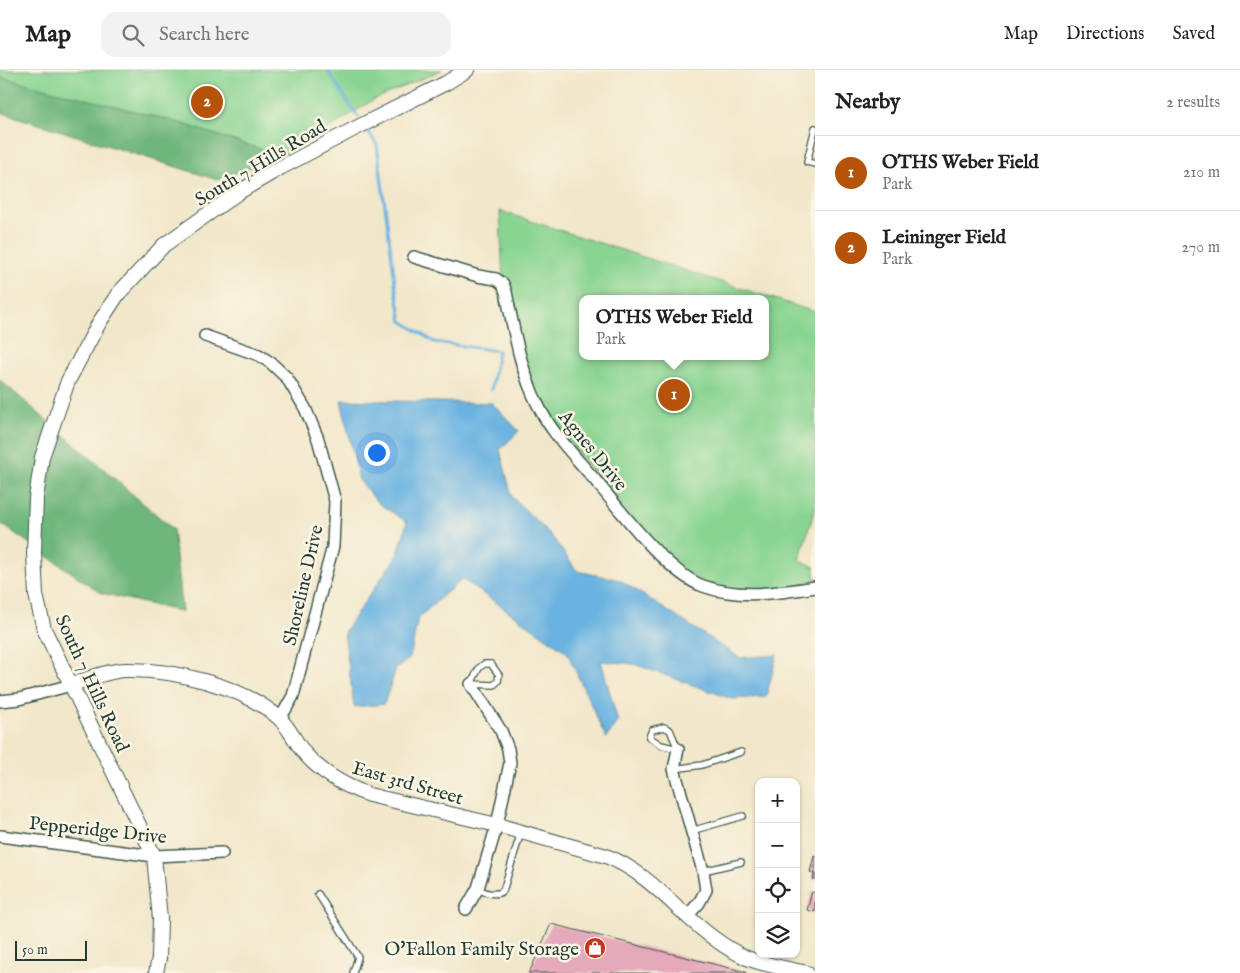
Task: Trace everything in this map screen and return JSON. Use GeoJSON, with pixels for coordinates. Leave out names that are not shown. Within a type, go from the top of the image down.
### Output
{"type":"FeatureCollection","features":[{"type":"Feature","properties":{"kind":"street","name":"South 7 Hills Road"},"geometry":{"type":"LineString","coordinates":[[156,973],[159,958],[160,919],[154,856],[44,629],[36,595],[34,553],[36,498],[42,457],[68,381],[118,294],[164,245],[239,192],[280,168],[446,83],[467,70]]}},
{"type":"Feature","properties":{"kind":"street","name":"Agnes Drive"},"geometry":{"type":"LineString","coordinates":[[414,257],[478,276],[496,279],[503,284],[519,354],[537,404],[547,422],[654,548],[684,576],[701,585],[720,591],[740,594],[815,587]]}},
{"type":"Feature","properties":{"kind":"street","name":"Shoreline Drive"},"geometry":{"type":"LineString","coordinates":[[205,336],[259,355],[287,378],[305,408],[318,439],[336,501],[333,546],[293,696],[280,718]]}},
{"type":"Feature","properties":{"kind":"street","name":"East 3rd Street"},"geometry":{"type":"LineString","coordinates":[[0,701],[18,700],[97,676],[124,670],[170,674],[221,687],[254,701],[280,718],[306,755],[336,781],[352,789],[369,795],[497,825],[620,861],[664,893],[716,940],[748,958],[807,973]]}},
{"type":"Feature","properties":{"kind":"street"},"geometry":{"type":"LineString","coordinates":[[466,909],[478,890],[497,825],[510,763],[508,749],[501,731],[472,684]]}},
{"type":"Feature","properties":{"kind":"street"},"geometry":{"type":"LineString","coordinates":[[678,749],[674,769],[703,871],[706,890],[688,916]]}},
{"type":"Feature","properties":{"kind":"street","name":"Pepperidge Drive"},"geometry":{"type":"LineString","coordinates":[[0,836],[154,856],[222,852]]}},
{"type":"Feature","properties":{"kind":"lane"},"geometry":{"type":"LineString","coordinates":[[815,128],[807,162],[815,164]]}},
{"type":"Feature","properties":{"kind":"lane"},"geometry":{"type":"LineString","coordinates":[[484,664],[490,664],[499,675],[498,681],[494,685],[472,684],[479,668],[484,664]]}},
{"type":"Feature","properties":{"kind":"lane"},"geometry":{"type":"LineString","coordinates":[[667,727],[678,749],[661,745],[649,737],[650,733],[658,728],[667,727]]}},
{"type":"Feature","properties":{"kind":"lane"},"geometry":{"type":"LineString","coordinates":[[674,769],[702,765],[741,752]]}},
{"type":"Feature","properties":{"kind":"lane"},"geometry":{"type":"LineString","coordinates":[[691,831],[743,816]]}},
{"type":"Feature","properties":{"kind":"lane"},"geometry":{"type":"LineString","coordinates":[[478,890],[487,894],[498,894],[503,891],[521,832]]}},
{"type":"Feature","properties":{"kind":"lane"},"geometry":{"type":"LineString","coordinates":[[703,871],[741,862]]}},
{"type":"Feature","properties":{"kind":"lane"},"geometry":{"type":"LineString","coordinates":[[318,894],[358,957],[353,973]]}},
{"type":"Feature","properties":{"kind":"green space"},"geometry":{"type":"Polygon","coordinates":[[[0,70],[442,70],[373,100],[281,156],[173,121],[0,77],[0,70]]]}},
{"type":"Feature","properties":{"kind":"green space"},"geometry":{"type":"Polygon","coordinates":[[[0,77],[173,121],[281,156],[218,180],[0,112],[0,77]]]}},
{"type":"Feature","properties":{"kind":"green space"},"geometry":{"type":"Polygon","coordinates":[[[500,211],[762,295],[579,295],[579,360],[769,360],[769,297],[815,312],[815,509],[799,560],[815,567],[815,587],[720,591],[668,563],[537,404],[503,284],[500,211]]]}},
{"type":"Feature","properties":{"kind":"green space"},"geometry":{"type":"Polygon","coordinates":[[[0,380],[173,529],[182,612],[101,593],[0,523],[0,380]]]}},
{"type":"Feature","properties":{"kind":"water"},"geometry":{"type":"Polygon","coordinates":[[[341,400],[492,403],[519,431],[500,450],[512,497],[550,534],[577,571],[620,580],[740,658],[777,655],[766,697],[732,699],[634,664],[601,661],[618,722],[606,738],[567,652],[462,579],[418,618],[410,658],[396,669],[384,704],[354,707],[344,632],[398,554],[407,522],[378,503],[359,480],[341,400]]]}},
{"type":"Feature","properties":{"kind":"building"},"geometry":{"type":"Polygon","coordinates":[[[814,856],[815,880],[813,879],[814,873],[810,872],[814,856]]]}},
{"type":"Feature","properties":{"kind":"building"},"geometry":{"type":"Polygon","coordinates":[[[812,892],[815,893],[815,912],[807,910],[812,892]]]}},
{"type":"Feature","properties":{"kind":"building","name":"O'Fallon Family Storage"},"geometry":{"type":"Polygon","coordinates":[[[551,924],[746,972],[746,973],[529,973],[551,924]]]}},
{"type":"Feature","properties":{"kind":"waterway"},"geometry":{"type":"LineString","coordinates":[[327,70],[358,117]]}},
{"type":"Feature","properties":{"kind":"waterway"},"geometry":{"type":"LineString","coordinates":[[368,131],[377,145],[396,290],[402,321],[434,342],[498,351],[491,390]]}},
{"type":"Feature","properties":{"kind":"place","name":"Leininger Field"},"geometry":{"type":"Point","coordinates":[207,102]}},
{"type":"Feature","properties":{"kind":"place","name":"OTHS Weber Field"},"geometry":{"type":"Point","coordinates":[674,395]}},
{"type":"Feature","properties":{"kind":"place","name":"O'Fallon Family Storage"},"geometry":{"type":"Point","coordinates":[595,948]}}]}
